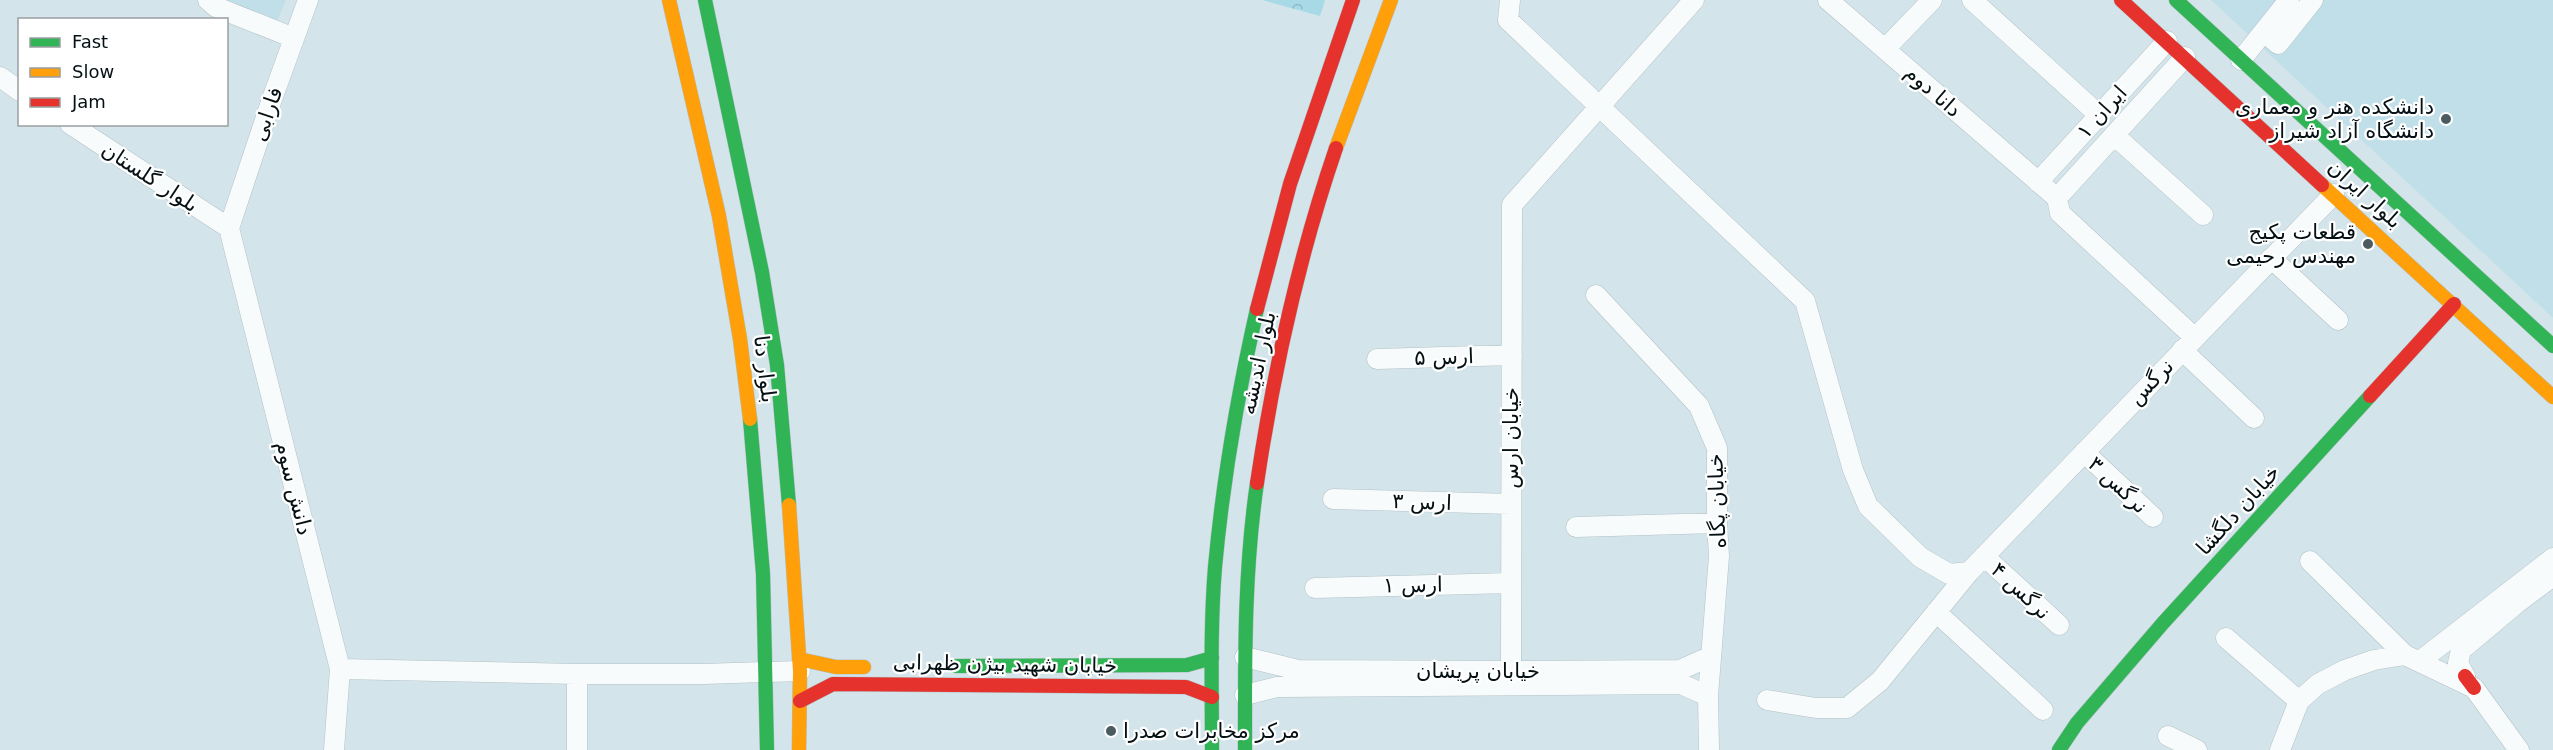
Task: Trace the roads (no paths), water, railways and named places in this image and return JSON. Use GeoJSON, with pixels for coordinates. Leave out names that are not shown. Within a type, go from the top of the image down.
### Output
{"type":"FeatureCollection","features":[{"type":"Feature","properties":{"kind":"street"},"geometry":{"type":"LineString","coordinates":[[208,0],[216,7],[294,39]]}},
{"type":"Feature","properties":{"kind":"street","name":"فارابی"},"geometry":{"type":"LineString","coordinates":[[229,228],[308,0]]}},
{"type":"Feature","properties":{"kind":"street","name":"بلوار دنا"},"geometry":{"type":"LineString","coordinates":[[669,0],[676,23],[731,278],[745,369],[755,472],[768,672],[767,750]]}},
{"type":"Feature","properties":{"kind":"street","name":"بلوار دنا"},"geometry":{"type":"LineString","coordinates":[[705,0],[762,272],[777,364],[786,458],[800,665],[799,750]]}},
{"type":"Feature","properties":{"kind":"street","name":"بلوار اندیشه"},"geometry":{"type":"LineString","coordinates":[[1212,750],[1212,658],[1217,543],[1230,445],[1248,346],[1272,245],[1353,0]]}},
{"type":"Feature","properties":{"kind":"street","name":"بلوار اندیشه"},"geometry":{"type":"LineString","coordinates":[[1245,750],[1245,657],[1249,547],[1262,450],[1280,353],[1303,254],[1327,176],[1391,0]]}},
{"type":"Feature","properties":{"kind":"street"},"geometry":{"type":"LineString","coordinates":[[1510,0],[1508,20],[1805,301],[1853,470],[1868,506],[1920,558],[1948,574],[1969,572]]}},
{"type":"Feature","properties":{"kind":"street"},"geometry":{"type":"LineString","coordinates":[[1600,106],[1694,0]]}},
{"type":"Feature","properties":{"kind":"street","name":"دانا دوم"},"geometry":{"type":"LineString","coordinates":[[1828,0],[2057,198]]}},
{"type":"Feature","properties":{"kind":"street"},"geometry":{"type":"LineString","coordinates":[[1885,49],[1932,0]]}},
{"type":"Feature","properties":{"kind":"street"},"geometry":{"type":"LineString","coordinates":[[1972,0],[2099,115]]}},
{"type":"Feature","properties":{"kind":"street","name":"بلوار ایران"},"geometry":{"type":"LineString","coordinates":[[2121,0],[2553,397]]}},
{"type":"Feature","properties":{"kind":"street","name":"بلوار ایران"},"geometry":{"type":"LineString","coordinates":[[2176,0],[2553,346]]}},
{"type":"Feature","properties":{"kind":"street"},"geometry":{"type":"LineString","coordinates":[[2241,60],[2289,0]]}},
{"type":"Feature","properties":{"kind":"street"},"geometry":{"type":"LineString","coordinates":[[2264,32],[2278,44],[2313,0]]}},
{"type":"Feature","properties":{"kind":"street","name":"ایران ۱"},"geometry":{"type":"LineString","coordinates":[[2038,182],[2167,41]]}},
{"type":"Feature","properties":{"kind":"street","name":"ایران ۱"},"geometry":{"type":"LineString","coordinates":[[2057,198],[2185,57]]}},
{"type":"Feature","properties":{"kind":"street"},"geometry":{"type":"LineString","coordinates":[[0,78],[18,89]]}},
{"type":"Feature","properties":{"kind":"street","name":"خیابان ارس"},"geometry":{"type":"LineString","coordinates":[[1511,671],[1512,205],[1600,106]]}},
{"type":"Feature","properties":{"kind":"street","name":"بلوار گلستان"},"geometry":{"type":"LineString","coordinates":[[73,126],[229,228]]}},
{"type":"Feature","properties":{"kind":"street"},"geometry":{"type":"LineString","coordinates":[[2114,135],[2203,215]]}},
{"type":"Feature","properties":{"kind":"street","name":"نرگس"},"geometry":{"type":"LineString","coordinates":[[1767,699],[1816,708],[1846,708],[1880,681],[1969,572],[2334,194]]}},
{"type":"Feature","properties":{"kind":"street"},"geometry":{"type":"LineString","coordinates":[[2057,198],[2060,213],[2188,344],[2254,418]]}},
{"type":"Feature","properties":{"kind":"street","name":"دانش سوم"},"geometry":{"type":"LineString","coordinates":[[229,228],[340,669],[334,750]]}},
{"type":"Feature","properties":{"kind":"street"},"geometry":{"type":"LineString","coordinates":[[2271,258],[2338,320]]}},
{"type":"Feature","properties":{"kind":"street","name":"خیابان پگاه"},"geometry":{"type":"LineString","coordinates":[[1596,295],[1699,406],[1717,448],[1719,556],[1708,696],[1709,750]]}},
{"type":"Feature","properties":{"kind":"street","name":"خیابان دلگشا"},"geometry":{"type":"LineString","coordinates":[[2059,750],[2077,723],[2163,623],[2454,304]]}},
{"type":"Feature","properties":{"kind":"street","name":"ارس ۵"},"geometry":{"type":"LineString","coordinates":[[1377,359],[1512,355]]}},
{"type":"Feature","properties":{"kind":"street","name":"نرگس ۳"},"geometry":{"type":"LineString","coordinates":[[2084,452],[2153,517]]}},
{"type":"Feature","properties":{"kind":"street","name":"ارس ۳"},"geometry":{"type":"LineString","coordinates":[[1333,499],[1511,504]]}},
{"type":"Feature","properties":{"kind":"street"},"geometry":{"type":"LineString","coordinates":[[1576,527],[1717,523]]}},
{"type":"Feature","properties":{"kind":"street","name":"نرگس ۴"},"geometry":{"type":"LineString","coordinates":[[1984,556],[2059,626]]}},
{"type":"Feature","properties":{"kind":"street"},"geometry":{"type":"LineString","coordinates":[[2280,750],[2300,701],[2318,684],[2345,670],[2374,660],[2412,658],[2553,558]]}},
{"type":"Feature","properties":{"kind":"street"},"geometry":{"type":"LineString","coordinates":[[2310,561],[2412,658],[2469,682]]}},
{"type":"Feature","properties":{"kind":"street"},"geometry":{"type":"LineString","coordinates":[[2519,750],[2469,682],[2458,663],[2461,650],[2553,576]]}},
{"type":"Feature","properties":{"kind":"street","name":"ارس ۱"},"geometry":{"type":"LineString","coordinates":[[1315,588],[1511,583]]}},
{"type":"Feature","properties":{"kind":"street"},"geometry":{"type":"LineString","coordinates":[[1936,612],[2043,710]]}},
{"type":"Feature","properties":{"kind":"street"},"geometry":{"type":"LineString","coordinates":[[2226,638],[2300,701]]}},
{"type":"Feature","properties":{"kind":"street","name":"خیابان پریشان"},"geometry":{"type":"LineString","coordinates":[[1245,657],[1299,670],[1511,671],[1680,670],[1711,656]]}},
{"type":"Feature","properties":{"kind":"street","name":"خیابان شهید بیژن ظهرابی"},"geometry":{"type":"LineString","coordinates":[[942,667],[1188,665],[1212,658]]}},
{"type":"Feature","properties":{"kind":"street"},"geometry":{"type":"LineString","coordinates":[[340,669],[703,674],[768,672],[800,665]]}},
{"type":"Feature","properties":{"kind":"street","name":"خیابان شهید بیژن ظهرابی"},"geometry":{"type":"LineString","coordinates":[[800,665],[883,667]]}},
{"type":"Feature","properties":{"kind":"street"},"geometry":{"type":"LineString","coordinates":[[577,674],[577,750]]}},
{"type":"Feature","properties":{"kind":"street","name":"خیابان شهید بیژن ظهرابی"},"geometry":{"type":"LineString","coordinates":[[800,701],[833,684],[1186,687],[1212,697]]}},
{"type":"Feature","properties":{"kind":"street","name":"خیابان پریشان"},"geometry":{"type":"LineString","coordinates":[[1245,695],[1277,687],[1681,684],[1708,696]]}},
{"type":"Feature","properties":{"kind":"street"},"geometry":{"type":"LineString","coordinates":[[2169,736],[2197,750]]}},
{"type":"Feature","properties":{"kind":"place","name":"دانشکده هنر و معماری دانشگاه آزاد شیراز"},"geometry":{"type":"Point","coordinates":[2446,119]}},
{"type":"Feature","properties":{"kind":"place","name":"قطعات پکیج مهندس رحیمی"},"geometry":{"type":"Point","coordinates":[2368,244]}},
{"type":"Feature","properties":{"kind":"place","name":"مرکز مخابرات صدرا"},"geometry":{"type":"Point","coordinates":[1111,731]}}]}
